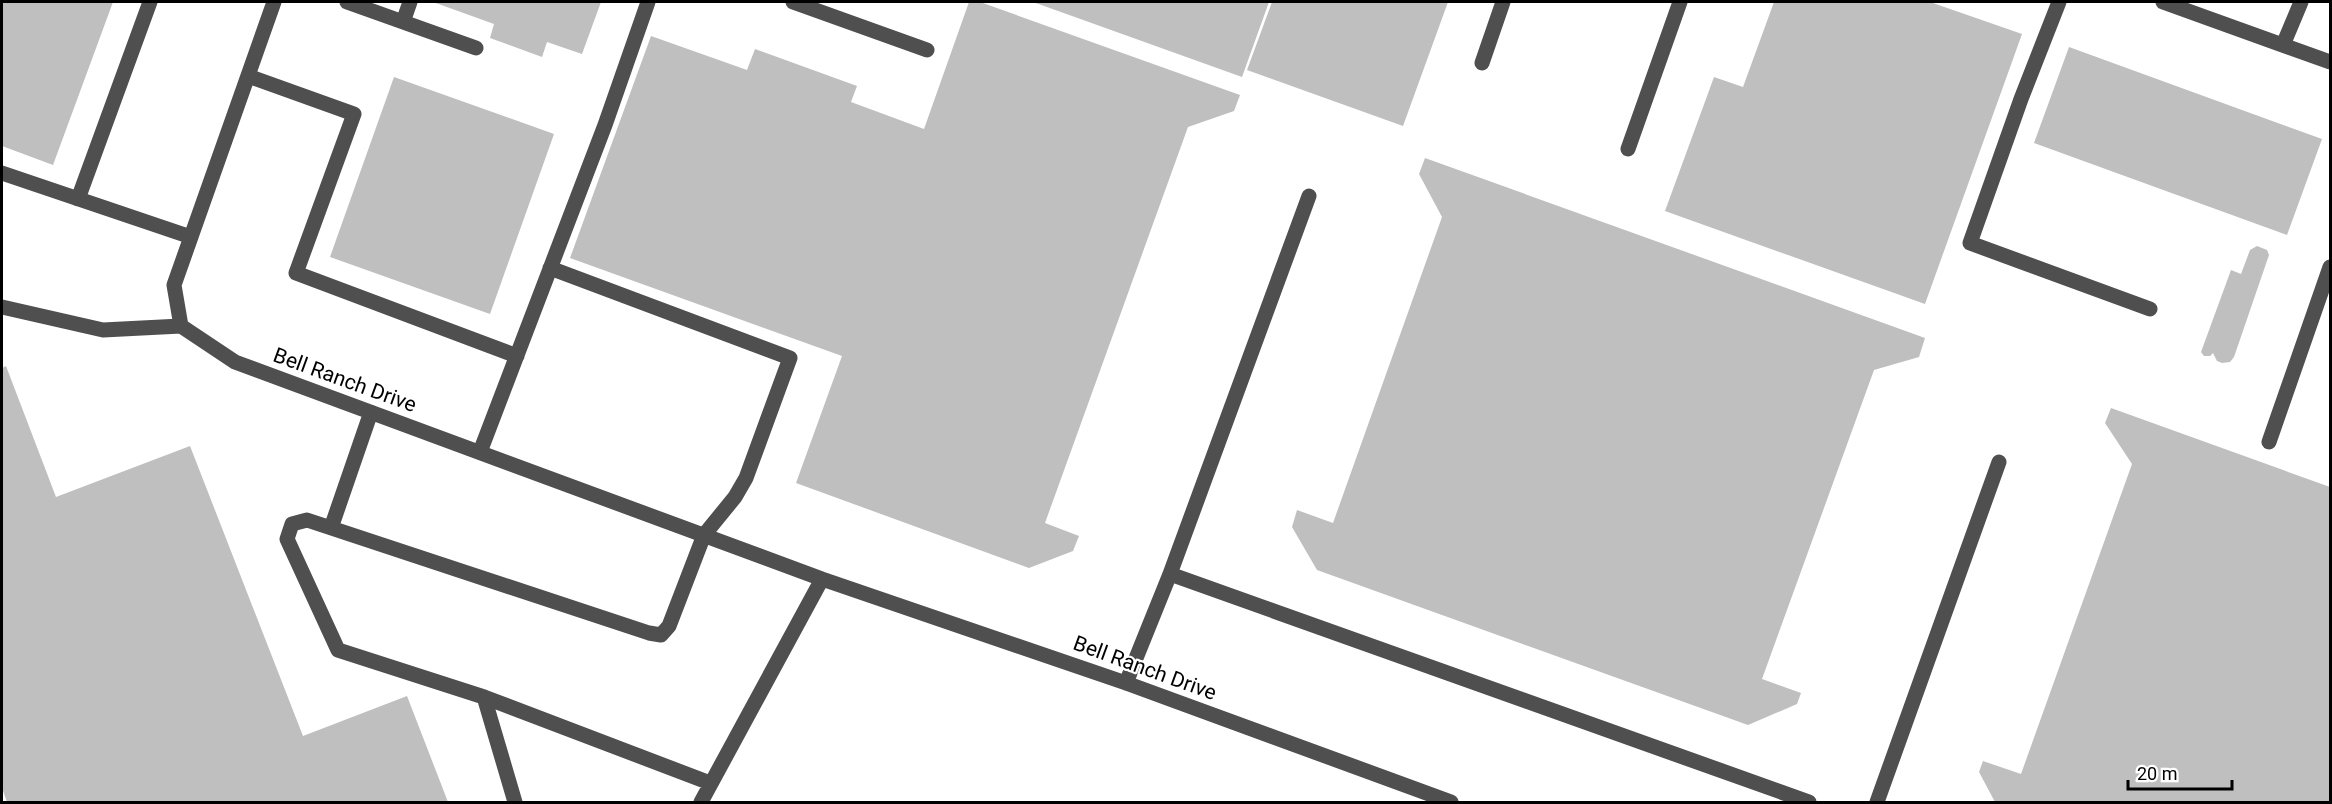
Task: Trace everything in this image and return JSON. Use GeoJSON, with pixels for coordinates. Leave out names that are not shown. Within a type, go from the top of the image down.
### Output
{"type":"FeatureCollection","features":[{"type":"Feature","properties":{"kind":"street"},"geometry":{"type":"LineString","coordinates":[[78,199],[150,2]]}},
{"type":"Feature","properties":{"kind":"street"},"geometry":{"type":"LineString","coordinates":[[2,307],[103,330],[181,326],[174,285],[273,2]]}},
{"type":"Feature","properties":{"kind":"street"},"geometry":{"type":"LineString","coordinates":[[347,2],[476,48]]}},
{"type":"Feature","properties":{"kind":"street"},"geometry":{"type":"LineString","coordinates":[[403,22],[410,2]]}},
{"type":"Feature","properties":{"kind":"street"},"geometry":{"type":"LineString","coordinates":[[480,452],[605,125],[648,2]]}},
{"type":"Feature","properties":{"kind":"street"},"geometry":{"type":"LineString","coordinates":[[793,2],[927,50]]}},
{"type":"Feature","properties":{"kind":"street"},"geometry":{"type":"LineString","coordinates":[[1482,63],[1503,2]]}},
{"type":"Feature","properties":{"kind":"street"},"geometry":{"type":"LineString","coordinates":[[1628,149],[1680,2]]}},
{"type":"Feature","properties":{"kind":"street"},"geometry":{"type":"LineString","coordinates":[[2059,2],[2021,99],[1970,243],[2150,309]]}},
{"type":"Feature","properties":{"kind":"street"},"geometry":{"type":"LineString","coordinates":[[2163,2],[2331,62]]}},
{"type":"Feature","properties":{"kind":"street"},"geometry":{"type":"LineString","coordinates":[[2283,45],[2301,2]]}},
{"type":"Feature","properties":{"kind":"street"},"geometry":{"type":"LineString","coordinates":[[248,76],[354,114],[296,273],[517,356]]}},
{"type":"Feature","properties":{"kind":"street"},"geometry":{"type":"LineString","coordinates":[[2,173],[191,237]]}},
{"type":"Feature","properties":{"kind":"street"},"geometry":{"type":"LineString","coordinates":[[1126,682],[1170,574],[1309,196]]}},
{"type":"Feature","properties":{"kind":"street"},"geometry":{"type":"LineString","coordinates":[[2270,442],[2331,267]]}},
{"type":"Feature","properties":{"kind":"street"},"geometry":{"type":"LineString","coordinates":[[550,268],[790,358],[746,477],[735,497],[704,535],[669,626],[661,635],[649,633],[307,520],[292,524],[287,539],[338,650],[484,697],[710,783]]}},
{"type":"Feature","properties":{"kind":"street","name":"Bell Ranch Drive"},"geometry":{"type":"LineString","coordinates":[[181,326],[235,362],[822,579],[1126,682],[1451,802]]}},
{"type":"Feature","properties":{"kind":"street"},"geometry":{"type":"LineString","coordinates":[[331,528],[370,412]]}},
{"type":"Feature","properties":{"kind":"street"},"geometry":{"type":"LineString","coordinates":[[1877,802],[1999,462]]}},
{"type":"Feature","properties":{"kind":"street"},"geometry":{"type":"LineString","coordinates":[[1170,574],[1809,802]]}},
{"type":"Feature","properties":{"kind":"street"},"geometry":{"type":"LineString","coordinates":[[701,802],[822,579]]}},
{"type":"Feature","properties":{"kind":"street"},"geometry":{"type":"LineString","coordinates":[[484,697],[515,802]]}},
{"type":"Feature","properties":{"kind":"building"},"geometry":{"type":"Polygon","coordinates":[[[2,2],[113,2],[53,165],[2,146],[2,2]]]}},
{"type":"Feature","properties":{"kind":"building"},"geometry":{"type":"Polygon","coordinates":[[[433,2],[601,2],[582,54],[547,42],[542,57],[490,38],[494,24],[433,2]]]}},
{"type":"Feature","properties":{"kind":"building"},"geometry":{"type":"Polygon","coordinates":[[[969,2],[980,2],[1240,95],[1234,111],[1188,127],[1045,523],[1079,536],[1073,551],[1029,568],[796,483],[842,356],[570,258],[651,36],[747,70],[755,49],[857,86],[851,102],[924,129],[969,2]]]}},
{"type":"Feature","properties":{"kind":"building"},"geometry":{"type":"Polygon","coordinates":[[[1033,2],[1269,2],[1242,77],[1033,2]]]}},
{"type":"Feature","properties":{"kind":"building"},"geometry":{"type":"Polygon","coordinates":[[[1272,2],[1448,2],[1403,126],[1247,70],[1272,2]]]}},
{"type":"Feature","properties":{"kind":"building"},"geometry":{"type":"Polygon","coordinates":[[[1774,2],[1930,2],[2022,34],[1925,304],[1665,211],[1714,77],[1743,87],[1774,2]]]}},
{"type":"Feature","properties":{"kind":"building"},"geometry":{"type":"Polygon","coordinates":[[[2069,47],[2322,139],[2287,235],[2034,143],[2069,47]]]}},
{"type":"Feature","properties":{"kind":"building"},"geometry":{"type":"Polygon","coordinates":[[[394,77],[554,134],[490,314],[330,257],[394,77]]]}},
{"type":"Feature","properties":{"kind":"building"},"geometry":{"type":"Polygon","coordinates":[[[1425,158],[1925,338],[1919,357],[1874,370],[1762,679],[1801,693],[1797,704],[1748,725],[1317,570],[1292,527],[1297,510],[1333,523],[1442,217],[1419,174],[1425,158]]]}},
{"type":"Feature","properties":{"kind":"building"},"geometry":{"type":"Polygon","coordinates":[[[2257,246],[2267,250],[2269,255],[2234,357],[2230,362],[2222,363],[2217,361],[2213,353],[2210,356],[2204,356],[2201,352],[2231,270],[2241,274],[2250,250],[2257,246]]]}},
{"type":"Feature","properties":{"kind":"building"},"geometry":{"type":"Polygon","coordinates":[[[6,366],[56,497],[190,446],[303,736],[407,696],[448,802],[7,802],[2,788],[2,368],[6,366]]]}},
{"type":"Feature","properties":{"kind":"building"},"geometry":{"type":"Polygon","coordinates":[[[2111,408],[2330,487],[2330,802],[1995,802],[1979,772],[1983,761],[2021,774],[2132,464],[2105,423],[2111,408]]]}}]}
